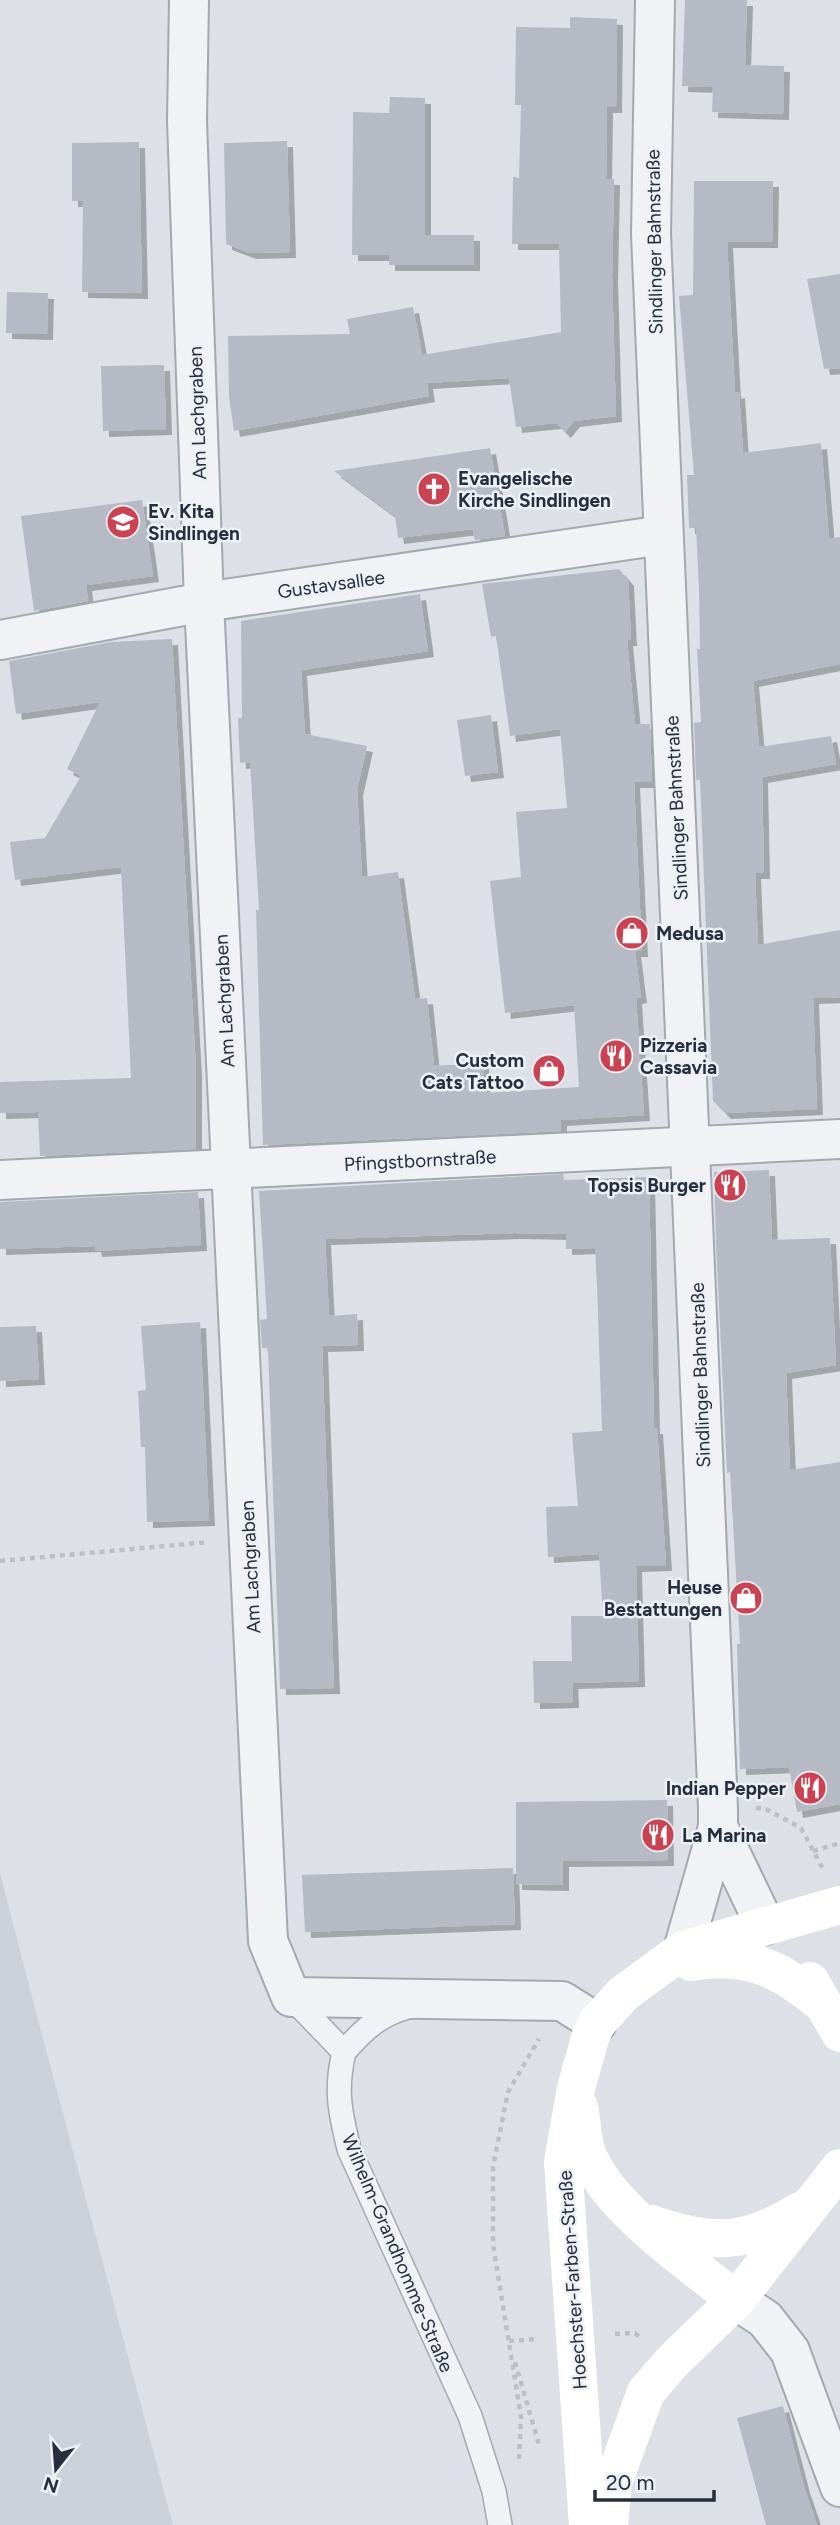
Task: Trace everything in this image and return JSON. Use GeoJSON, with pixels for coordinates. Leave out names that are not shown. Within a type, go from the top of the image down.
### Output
{"type":"FeatureCollection","features":[{"type":"Feature","properties":{"kind":"main road","name":"Hoechster-Farben-Straße"},"geometry":{"type":"LineString","coordinates":[[588,2525],[564,2162],[576,2088],[597,2023],[624,1994],[673,1958],[765,1925],[840,1905]]}},
{"type":"Feature","properties":{"kind":"main road"},"geometry":{"type":"LineString","coordinates":[[765,1925],[811,1982],[840,2033]]}},
{"type":"Feature","properties":{"kind":"main road"},"geometry":{"type":"LineString","coordinates":[[673,1958],[721,1957],[759,1962],[798,1984],[820,2001]]}},
{"type":"Feature","properties":{"kind":"main road"},"geometry":{"type":"LineString","coordinates":[[576,2088],[587,2151],[613,2193],[636,2219],[736,2300]]}},
{"type":"Feature","properties":{"kind":"main road"},"geometry":{"type":"LineString","coordinates":[[609,2525],[613,2483],[635,2415],[646,2392],[671,2363],[736,2300],[840,2168]]}},
{"type":"Feature","properties":{"kind":"main road"},"geometry":{"type":"LineString","coordinates":[[636,2219],[692,2237],[730,2239],[769,2230],[813,2203]]}},
{"type":"Feature","properties":{"kind":"street","name":"Am Lachgraben"},"geometry":{"type":"LineString","coordinates":[[189,0],[187,121],[204,602],[268,1941],[291,1997]]}},
{"type":"Feature","properties":{"kind":"street","name":"Sindlinger Bahnstraße"},"geometry":{"type":"LineString","coordinates":[[655,0],[651,234],[718,1827],[673,1958]]}},
{"type":"Feature","properties":{"kind":"street","name":"Gustavsallee"},"geometry":{"type":"LineString","coordinates":[[0,640],[204,602],[663,535]]}},
{"type":"Feature","properties":{"kind":"street","name":"Pfingstbornstraße"},"geometry":{"type":"LineString","coordinates":[[0,1180],[840,1139]]}},
{"type":"Feature","properties":{"kind":"street","name":"Sindlinger Bahnstraße"},"geometry":{"type":"LineString","coordinates":[[718,1827],[765,1925]]}},
{"type":"Feature","properties":{"kind":"street"},"geometry":{"type":"LineString","coordinates":[[291,1997],[562,2001],[597,2023]]}},
{"type":"Feature","properties":{"kind":"street"},"geometry":{"type":"LineString","coordinates":[[736,2300],[765,2319],[790,2351],[840,2487]]}},
{"type":"Feature","properties":{"kind":"lane"},"geometry":{"type":"LineString","coordinates":[[291,1997],[344,2052],[365,2028],[385,2013],[456,1998]]}},
{"type":"Feature","properties":{"kind":"lane","name":"Wilhelm-Grandhomme-Straße"},"geometry":{"type":"LineString","coordinates":[[344,2052],[337,2080],[339,2107],[349,2149],[470,2416],[494,2491],[500,2525]]}},
{"type":"Feature","properties":{"kind":"path"},"geometry":{"type":"LineString","coordinates":[[0,1561],[187,1544]]}},
{"type":"Feature","properties":{"kind":"path"},"geometry":{"type":"LineString","coordinates":[[813,1851],[840,1843]]}},
{"type":"Feature","properties":{"kind":"path"},"geometry":{"type":"LineString","coordinates":[[519,2461],[521,2417],[493,2244],[494,2166],[508,2092],[562,2001]]}},
{"type":"Feature","properties":{"kind":"path"},"geometry":{"type":"LineString","coordinates":[[576,2335],[635,2333],[671,2363]]}},
{"type":"Feature","properties":{"kind":"path"},"geometry":{"type":"LineString","coordinates":[[509,2341],[542,2457]]}},
{"type":"Feature","properties":{"kind":"shaded area"},"geometry":{"type":"Polygon","coordinates":[[[0,1873],[34,2005],[173,2525],[0,2525],[0,1873]]]}},
{"type":"Feature","properties":{"kind":"building"},"geometry":{"type":"Polygon","coordinates":[[[685,0],[747,0],[745,65],[784,66],[783,114],[712,112],[713,87],[682,86],[685,0]]]}},
{"type":"Feature","properties":{"kind":"building"},"geometry":{"type":"Polygon","coordinates":[[[570,17],[617,19],[616,107],[607,107],[606,179],[614,179],[612,276],[616,416],[574,421],[565,432],[556,423],[516,427],[509,378],[427,383],[429,396],[234,431],[229,397],[228,336],[350,334],[347,319],[413,307],[422,355],[561,332],[559,244],[512,244],[513,177],[519,178],[521,105],[515,105],[516,27],[570,28],[570,17]]]}},
{"type":"Feature","properties":{"kind":"building"},"geometry":{"type":"Polygon","coordinates":[[[390,97],[425,98],[425,235],[474,235],[474,265],[389,265],[389,255],[352,255],[353,112],[389,113],[390,97]]]}},
{"type":"Feature","properties":{"kind":"building"},"geometry":{"type":"Polygon","coordinates":[[[287,141],[290,252],[250,253],[226,244],[224,143],[287,141]]]}},
{"type":"Feature","properties":{"kind":"building"},"geometry":{"type":"Polygon","coordinates":[[[139,142],[142,293],[82,292],[83,201],[72,201],[72,143],[139,142]]]}},
{"type":"Feature","properties":{"kind":"building"},"geometry":{"type":"Polygon","coordinates":[[[694,181],[773,181],[772,242],[727,242],[735,393],[739,392],[743,453],[821,443],[829,539],[840,537],[840,664],[753,681],[759,747],[831,736],[836,764],[762,777],[764,873],[755,873],[758,945],[840,930],[840,997],[813,998],[817,1109],[725,1113],[713,1101],[700,780],[696,780],[694,723],[701,722],[697,649],[700,649],[699,590],[696,528],[689,528],[687,475],[694,475],[679,296],[693,295],[694,181]]]}},
{"type":"Feature","properties":{"kind":"building"},"geometry":{"type":"Polygon","coordinates":[[[840,274],[840,368],[824,369],[807,279],[840,274]]]}},
{"type":"Feature","properties":{"kind":"building"},"geometry":{"type":"Polygon","coordinates":[[[7,292],[48,293],[47,334],[6,333],[7,292]]]}},
{"type":"Feature","properties":{"kind":"building"},"geometry":{"type":"Polygon","coordinates":[[[164,365],[166,429],[103,431],[101,366],[164,365]]]}},
{"type":"Feature","properties":{"kind":"building","name":"Evangelische Kirche Sindlingen"},"geometry":{"type":"Polygon","coordinates":[[[490,448],[505,536],[475,540],[473,529],[398,538],[395,516],[334,471],[490,448]]]}},
{"type":"Feature","properties":{"kind":"building"},"geometry":{"type":"Polygon","coordinates":[[[142,500],[153,576],[86,585],[88,601],[34,611],[21,516],[142,500]]]}},
{"type":"Feature","properties":{"kind":"building"},"geometry":{"type":"Polygon","coordinates":[[[619,569],[628,580],[631,640],[627,640],[635,724],[650,724],[652,782],[634,782],[642,951],[635,951],[641,997],[636,998],[644,1115],[561,1120],[561,1131],[263,1145],[256,910],[259,910],[250,762],[240,763],[238,718],[242,718],[241,621],[420,594],[428,651],[301,670],[305,734],[367,746],[357,790],[362,877],[398,872],[415,999],[427,998],[434,1066],[483,1063],[485,1093],[579,1087],[574,1005],[505,1013],[490,881],[521,877],[516,812],[567,808],[560,729],[510,736],[496,636],[491,637],[482,584],[619,569]]]}},
{"type":"Feature","properties":{"kind":"building"},"geometry":{"type":"Polygon","coordinates":[[[172,639],[196,1070],[196,1149],[40,1156],[38,1112],[0,1113],[0,1082],[131,1078],[121,867],[15,880],[10,842],[45,838],[81,776],[67,769],[100,702],[16,714],[9,661],[111,642],[172,639]]]}},
{"type":"Feature","properties":{"kind":"building"},"geometry":{"type":"Polygon","coordinates":[[[491,715],[498,772],[465,776],[457,720],[491,715]]]}},
{"type":"Feature","properties":{"kind":"building"},"geometry":{"type":"Polygon","coordinates":[[[769,1170],[772,1240],[830,1238],[836,1365],[786,1373],[790,1470],[840,1462],[840,1804],[797,1812],[789,1767],[740,1769],[737,1644],[740,1644],[730,1472],[727,1473],[716,1243],[714,1172],[769,1170]]]}},
{"type":"Feature","properties":{"kind":"building"},"geometry":{"type":"Polygon","coordinates":[[[563,1174],[564,1180],[649,1177],[654,1428],[657,1428],[666,1565],[636,1566],[639,1681],[572,1683],[573,1702],[534,1703],[533,1661],[572,1661],[571,1616],[603,1616],[599,1554],[548,1557],[546,1507],[578,1506],[572,1433],[602,1431],[597,1286],[595,1248],[566,1249],[566,1234],[515,1233],[325,1239],[329,1316],[357,1314],[358,1345],[322,1346],[334,1688],[280,1689],[268,1348],[262,1348],[260,1320],[267,1319],[259,1191],[563,1174]]]}},
{"type":"Feature","properties":{"kind":"building"},"geometry":{"type":"Polygon","coordinates":[[[198,1192],[201,1245],[96,1251],[95,1246],[0,1249],[0,1202],[198,1192]]]}},
{"type":"Feature","properties":{"kind":"building"},"geometry":{"type":"Polygon","coordinates":[[[200,1322],[209,1520],[147,1522],[145,1447],[141,1447],[138,1391],[146,1390],[141,1326],[200,1322]]]}},
{"type":"Feature","properties":{"kind":"building"},"geometry":{"type":"Polygon","coordinates":[[[36,1326],[39,1379],[0,1381],[0,1327],[36,1326]]]}},
{"type":"Feature","properties":{"kind":"building"},"geometry":{"type":"Polygon","coordinates":[[[667,1800],[668,1860],[563,1861],[563,1885],[516,1884],[516,1802],[667,1800]]]}},
{"type":"Feature","properties":{"kind":"building"},"geometry":{"type":"Polygon","coordinates":[[[513,1868],[515,1924],[305,1932],[302,1875],[513,1868]]]}},
{"type":"Feature","properties":{"kind":"building"},"geometry":{"type":"Polygon","coordinates":[[[783,2406],[817,2525],[766,2525],[737,2418],[783,2406]]]}},
{"type":"Feature","properties":{"kind":"place","name":"Evangelische Kirche Sindlingen"},"geometry":{"type":"Point","coordinates":[434,489]}},
{"type":"Feature","properties":{"kind":"place","name":"Ev. Kita Sindlingen"},"geometry":{"type":"Point","coordinates":[123,522]}},
{"type":"Feature","properties":{"kind":"place","name":"Medusa"},"geometry":{"type":"Point","coordinates":[632,933]}},
{"type":"Feature","properties":{"kind":"place","name":"Pizzeria Cassavia"},"geometry":{"type":"Point","coordinates":[616,1056]}},
{"type":"Feature","properties":{"kind":"place","name":"Custom Cats Tattoo"},"geometry":{"type":"Point","coordinates":[549,1071]}},
{"type":"Feature","properties":{"kind":"place","name":"Topsis Burger"},"geometry":{"type":"Point","coordinates":[730,1185]}},
{"type":"Feature","properties":{"kind":"place","name":"Heuse Bestattungen"},"geometry":{"type":"Point","coordinates":[746,1598]}},
{"type":"Feature","properties":{"kind":"place","name":"Indian Pepper"},"geometry":{"type":"Point","coordinates":[810,1788]}},
{"type":"Feature","properties":{"kind":"place","name":"La Marina"},"geometry":{"type":"Point","coordinates":[658,1835]}}]}
